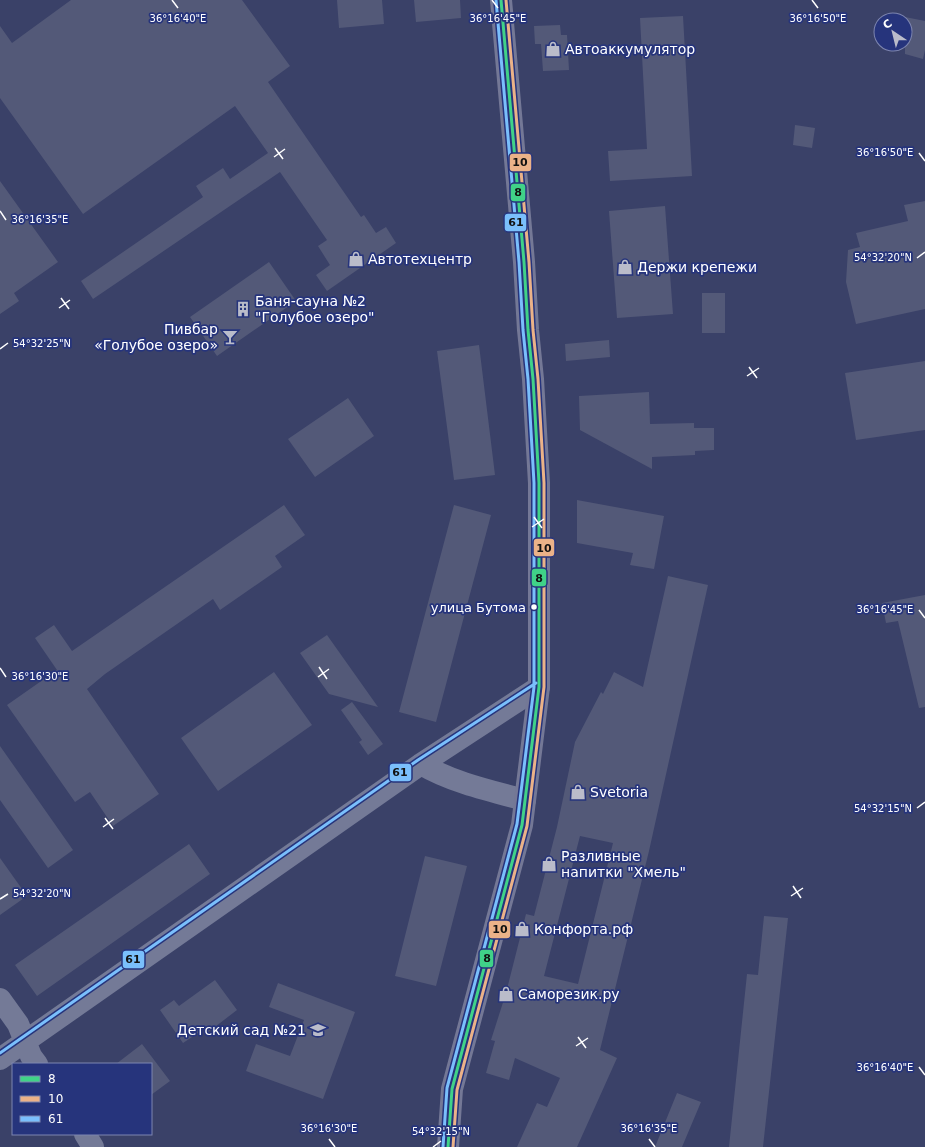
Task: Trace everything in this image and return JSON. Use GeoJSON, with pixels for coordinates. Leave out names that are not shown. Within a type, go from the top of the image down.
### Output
{"type":"FeatureCollection","features":[{"type":"Feature","properties":{"kind":"main road"},"geometry":{"type":"LineString","coordinates":[[448,1147],[452,1089],[522,825],[539,687],[539,483],[524,262],[501,0]]}},
{"type":"Feature","properties":{"kind":"street"},"geometry":{"type":"LineString","coordinates":[[0,1059],[421,764],[539,687]]}},
{"type":"Feature","properties":{"kind":"street"},"geometry":{"type":"LineString","coordinates":[[421,764],[435,772],[494,792],[525,800]]}},
{"type":"Feature","properties":{"kind":"street"},"geometry":{"type":"LineString","coordinates":[[0,999],[18,1024],[31,1056],[36,1063]]}},
{"type":"Feature","properties":{"kind":"street"},"geometry":{"type":"LineString","coordinates":[[86,1135],[94,1147]]}},
{"type":"Feature","properties":{"kind":"building"},"geometry":{"type":"Polygon","coordinates":[[[71,0],[242,0],[290,66],[268,82],[361,217],[364,215],[376,233],[386,227],[396,243],[327,291],[316,275],[330,265],[318,246],[327,240],[280,172],[93,299],[81,281],[203,197],[196,186],[223,168],[230,179],[268,153],[235,106],[83,214],[0,98],[0,26],[12,43],[71,0]]]}},
{"type":"Feature","properties":{"kind":"building"},"geometry":{"type":"Polygon","coordinates":[[[337,0],[382,0],[384,24],[339,28],[337,0]]]}},
{"type":"Feature","properties":{"kind":"building"},"geometry":{"type":"Polygon","coordinates":[[[414,0],[460,0],[461,18],[416,22],[414,0]]]}},
{"type":"Feature","properties":{"kind":"building"},"geometry":{"type":"Polygon","coordinates":[[[683,16],[692,176],[610,181],[608,151],[647,149],[640,18],[683,16]]]}},
{"type":"Feature","properties":{"kind":"building"},"geometry":{"type":"Polygon","coordinates":[[[913,19],[925,21],[925,50],[923,59],[905,54],[905,52],[913,52],[913,19]]]}},
{"type":"Feature","properties":{"kind":"building"},"geometry":{"type":"Polygon","coordinates":[[[560,25],[561,35],[567,35],[569,70],[543,71],[541,44],[535,44],[534,26],[560,25]]]}},
{"type":"Feature","properties":{"kind":"building"},"geometry":{"type":"Polygon","coordinates":[[[795,125],[815,128],[812,148],[793,145],[795,125]]]}},
{"type":"Feature","properties":{"kind":"building"},"geometry":{"type":"Polygon","coordinates":[[[0,181],[58,262],[14,293],[19,301],[0,314],[0,181]]]}},
{"type":"Feature","properties":{"kind":"building"},"geometry":{"type":"Polygon","coordinates":[[[925,201],[925,309],[856,324],[846,282],[848,250],[860,247],[856,233],[908,221],[904,205],[925,201]]]}},
{"type":"Feature","properties":{"kind":"building"},"geometry":{"type":"Polygon","coordinates":[[[665,206],[673,314],[617,318],[609,211],[665,206]]]}},
{"type":"Feature","properties":{"kind":"building","name":"Баня-сауна №2 \"Голубое озеро\""},"geometry":{"type":"Polygon","coordinates":[[[269,262],[296,301],[217,356],[190,317],[269,262]]]}},
{"type":"Feature","properties":{"kind":"building"},"geometry":{"type":"Polygon","coordinates":[[[702,293],[725,293],[725,333],[702,333],[702,293]]]}},
{"type":"Feature","properties":{"kind":"building"},"geometry":{"type":"Polygon","coordinates":[[[609,340],[610,357],[566,361],[565,344],[609,340]]]}},
{"type":"Feature","properties":{"kind":"building"},"geometry":{"type":"Polygon","coordinates":[[[479,345],[495,475],[454,480],[437,351],[479,345]]]}},
{"type":"Feature","properties":{"kind":"building"},"geometry":{"type":"Polygon","coordinates":[[[925,361],[925,430],[856,440],[845,373],[925,361]]]}},
{"type":"Feature","properties":{"kind":"building"},"geometry":{"type":"Polygon","coordinates":[[[649,392],[650,424],[694,423],[694,428],[714,428],[714,450],[695,451],[695,455],[652,457],[652,469],[580,430],[579,396],[649,392]]]}},
{"type":"Feature","properties":{"kind":"building"},"geometry":{"type":"Polygon","coordinates":[[[348,398],[374,436],[315,477],[288,439],[348,398]]]}},
{"type":"Feature","properties":{"kind":"building"},"geometry":{"type":"Polygon","coordinates":[[[577,500],[664,516],[654,569],[630,565],[633,553],[577,543],[577,500]]]}},
{"type":"Feature","properties":{"kind":"building"},"geometry":{"type":"Polygon","coordinates":[[[284,505],[305,535],[275,556],[282,567],[220,610],[213,599],[105,674],[87,689],[159,794],[113,826],[90,792],[75,802],[7,705],[57,670],[35,638],[54,625],[72,651],[284,505]]]}},
{"type":"Feature","properties":{"kind":"building"},"geometry":{"type":"Polygon","coordinates":[[[454,505],[491,515],[436,722],[399,712],[454,505]]]}},
{"type":"Feature","properties":{"kind":"building"},"geometry":{"type":"Polygon","coordinates":[[[668,576],[708,585],[649,851],[600,1050],[617,1058],[577,1147],[517,1147],[537,1103],[547,1107],[560,1078],[515,1058],[509,1080],[486,1073],[495,1041],[491,1040],[506,993],[526,914],[534,916],[557,827],[575,742],[601,692],[603,694],[614,672],[643,687],[668,576]],[[580,836],[544,976],[578,984],[613,843],[580,836]]]}},
{"type":"Feature","properties":{"kind":"building"},"geometry":{"type":"Polygon","coordinates":[[[925,595],[925,707],[919,708],[898,621],[886,623],[882,603],[925,595]]]}},
{"type":"Feature","properties":{"kind":"building"},"geometry":{"type":"Polygon","coordinates":[[[327,635],[378,707],[329,694],[300,653],[327,635]]]}},
{"type":"Feature","properties":{"kind":"building"},"geometry":{"type":"Polygon","coordinates":[[[274,672],[312,725],[218,791],[181,738],[274,672]]]}},
{"type":"Feature","properties":{"kind":"building"},"geometry":{"type":"Polygon","coordinates":[[[352,702],[383,744],[368,755],[359,742],[362,740],[341,710],[352,702]]]}},
{"type":"Feature","properties":{"kind":"building"},"geometry":{"type":"Polygon","coordinates":[[[0,746],[73,850],[48,868],[0,800],[0,746]]]}},
{"type":"Feature","properties":{"kind":"building"},"geometry":{"type":"Polygon","coordinates":[[[189,844],[210,874],[37,996],[15,965],[189,844]]]}},
{"type":"Feature","properties":{"kind":"building"},"geometry":{"type":"Polygon","coordinates":[[[425,856],[467,866],[436,986],[395,976],[425,856]]]}},
{"type":"Feature","properties":{"kind":"building"},"geometry":{"type":"Polygon","coordinates":[[[0,858],[27,896],[0,915],[0,858]]]}},
{"type":"Feature","properties":{"kind":"building"},"geometry":{"type":"Polygon","coordinates":[[[764,916],[788,918],[763,1147],[729,1147],[747,974],[758,975],[764,916]]]}},
{"type":"Feature","properties":{"kind":"building"},"geometry":{"type":"Polygon","coordinates":[[[215,980],[237,1010],[207,1033],[204,1029],[183,1043],[160,1010],[174,1000],[179,1006],[215,980]]]}},
{"type":"Feature","properties":{"kind":"building"},"geometry":{"type":"Polygon","coordinates":[[[278,983],[355,1012],[323,1099],[246,1071],[256,1044],[290,1056],[304,1020],[269,1007],[278,983]]]}},
{"type":"Feature","properties":{"kind":"building"},"geometry":{"type":"Polygon","coordinates":[[[142,1044],[170,1081],[152,1094],[152,1063],[117,1063],[142,1044]]]}},
{"type":"Feature","properties":{"kind":"building"},"geometry":{"type":"Polygon","coordinates":[[[677,1093],[701,1102],[682,1147],[655,1147],[677,1093]]]}},
{"type":"Feature","properties":{"kind":"transit line","name":"61"},"geometry":{"type":"LineString","coordinates":[[443,1147],[447,1088],[517,824],[534,687],[534,483],[519,262],[496,0]]}},
{"type":"Feature","properties":{"kind":"transit line","name":"8"},"geometry":{"type":"LineString","coordinates":[[448,1147],[452,1089],[522,825],[539,687],[539,483],[524,262],[501,0]]}},
{"type":"Feature","properties":{"kind":"transit line","name":"10"},"geometry":{"type":"LineString","coordinates":[[453,1147],[457,1090],[527,826],[544,687],[544,483],[529,262],[506,0]]}},
{"type":"Feature","properties":{"kind":"transit line","name":"61"},"geometry":{"type":"LineString","coordinates":[[0,1053],[418,760],[536,683]]}},
{"type":"Feature","properties":{"kind":"place","name":"Автоаккумулятор"},"geometry":{"type":"Point","coordinates":[553,49]}},
{"type":"Feature","properties":{"kind":"place","name":"Автотехцентр"},"geometry":{"type":"Point","coordinates":[356,259]}},
{"type":"Feature","properties":{"kind":"place","name":"Держи крепежи"},"geometry":{"type":"Point","coordinates":[625,267]}},
{"type":"Feature","properties":{"kind":"place","name":"Баня-сауна №2 \"Голубое озеро\""},"geometry":{"type":"Point","coordinates":[243,309]}},
{"type":"Feature","properties":{"kind":"place","name":"Пивбар «Голубое озеро»"},"geometry":{"type":"Point","coordinates":[230,337]}},
{"type":"Feature","properties":{"kind":"place","name":"улица Бутома"},"geometry":{"type":"Point","coordinates":[534,607]}},
{"type":"Feature","properties":{"kind":"place","name":"Svetoria"},"geometry":{"type":"Point","coordinates":[578,792]}},
{"type":"Feature","properties":{"kind":"place","name":"Разливные напитки \"Хмель\""},"geometry":{"type":"Point","coordinates":[549,864]}},
{"type":"Feature","properties":{"kind":"place","name":"Конфорта.рф"},"geometry":{"type":"Point","coordinates":[522,929]}},
{"type":"Feature","properties":{"kind":"place","name":"Саморезик.ру"},"geometry":{"type":"Point","coordinates":[506,994]}},
{"type":"Feature","properties":{"kind":"place","name":"Детский сад №21"},"geometry":{"type":"Point","coordinates":[318,1030]}}]}
